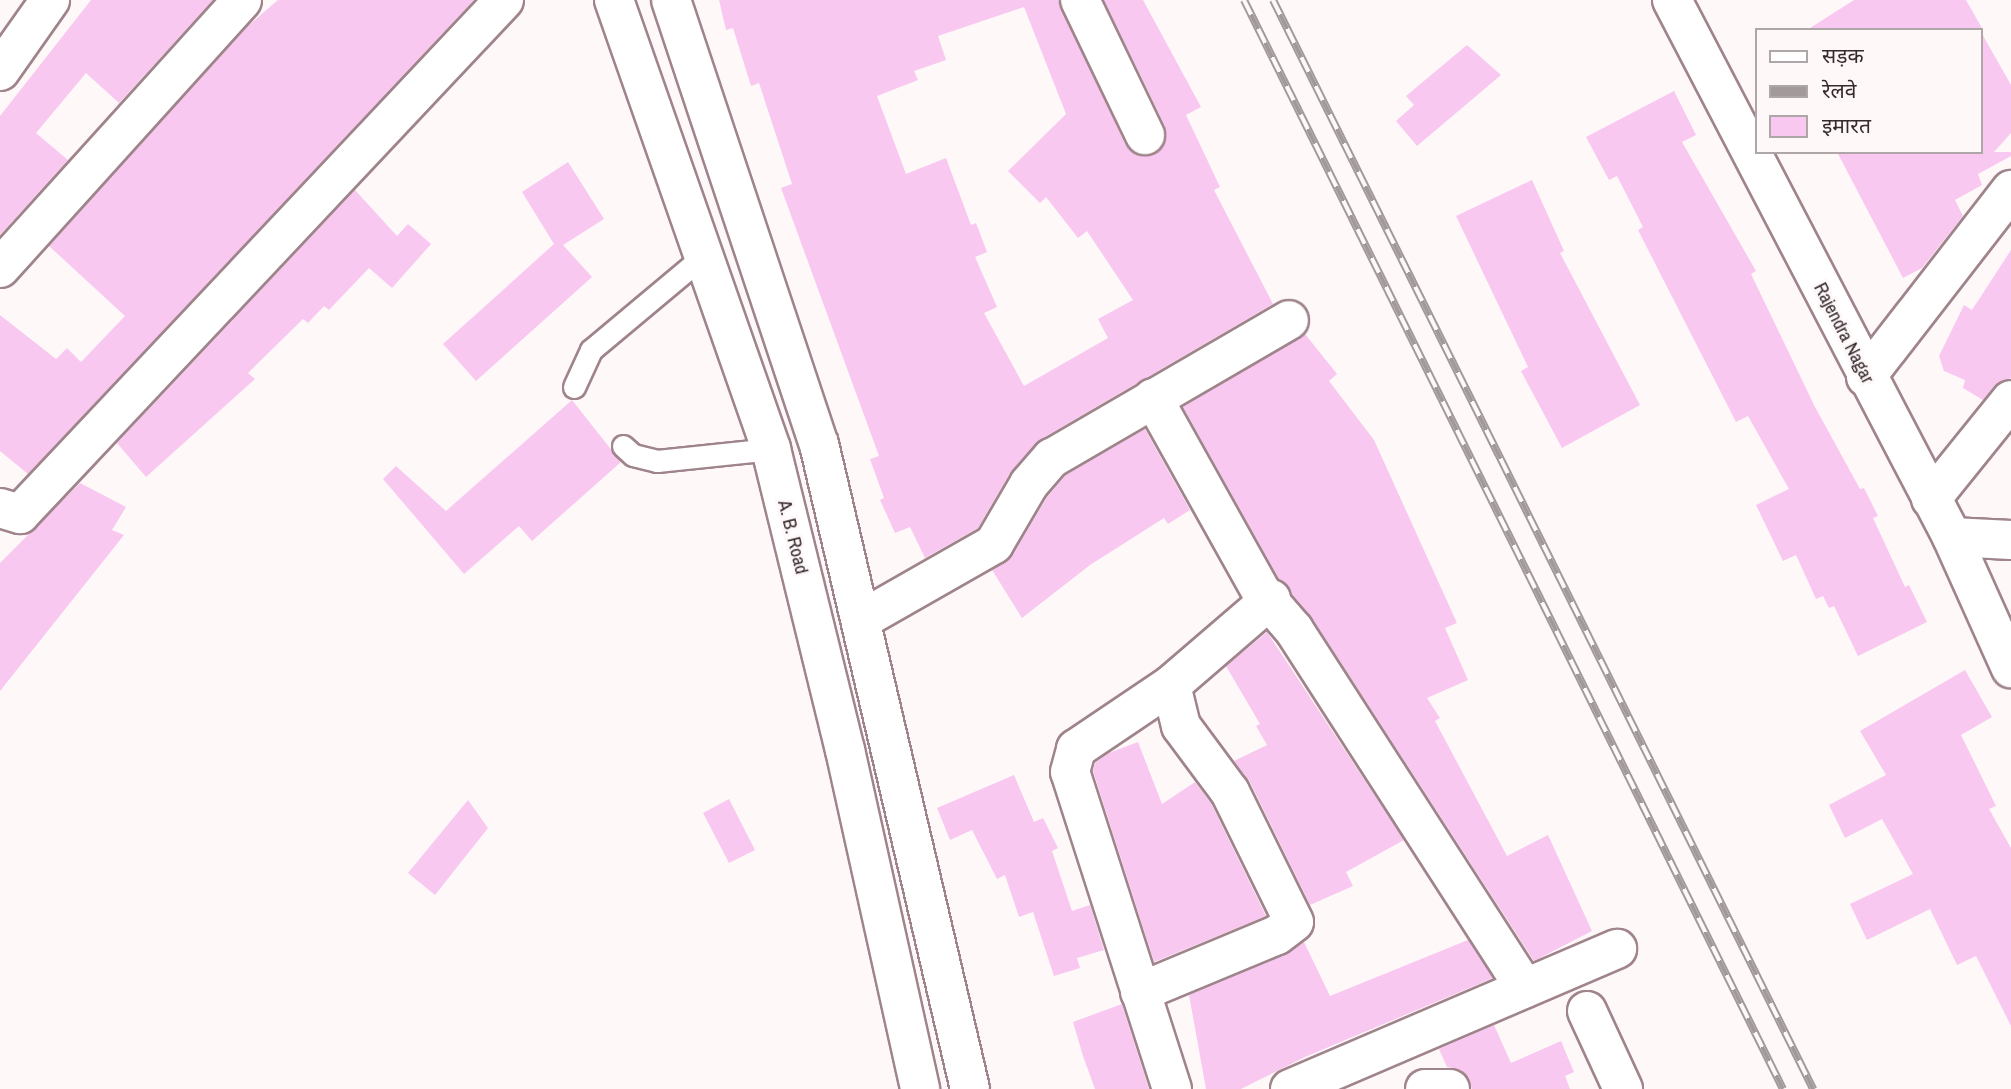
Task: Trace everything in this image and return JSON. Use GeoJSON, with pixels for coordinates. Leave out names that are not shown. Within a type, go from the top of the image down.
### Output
{"type":"FeatureCollection","features":[{"type":"Feature","properties":{"kind":"street"},"geometry":{"type":"LineString","coordinates":[[0,71],[50,0]]}},
{"type":"Feature","properties":{"kind":"street"},"geometry":{"type":"LineString","coordinates":[[0,268],[242,0]]}},
{"type":"Feature","properties":{"kind":"street"},"geometry":{"type":"LineString","coordinates":[[7,521],[504,0]]}},
{"type":"Feature","properties":{"kind":"street","name":"A. B. Road"},"geometry":{"type":"LineString","coordinates":[[614,0],[706,254],[771,449],[845,750],[915,1087]]}},
{"type":"Feature","properties":{"kind":"street"},"geometry":{"type":"LineString","coordinates":[[671,0],[819,444],[970,1089]]}},
{"type":"Feature","properties":{"kind":"street"},"geometry":{"type":"LineString","coordinates":[[1080,0],[1145,135]]}},
{"type":"Feature","properties":{"kind":"street","name":"Rajendra Nagar"},"geometry":{"type":"LineString","coordinates":[[1672,0],[1866,377],[1952,537],[2011,668]]}},
{"type":"Feature","properties":{"kind":"street"},"geometry":{"type":"LineString","coordinates":[[1866,377],[2011,191]]}},
{"type":"Feature","properties":{"kind":"street"},"geometry":{"type":"LineString","coordinates":[[861,620],[994,544],[1039,469],[1153,398],[1289,320]]}},
{"type":"Feature","properties":{"kind":"street"},"geometry":{"type":"LineString","coordinates":[[1153,398],[1262,593],[1271,599],[1525,988]]}},
{"type":"Feature","properties":{"kind":"street"},"geometry":{"type":"LineString","coordinates":[[1931,499],[2011,400]]}},
{"type":"Feature","properties":{"kind":"street"},"geometry":{"type":"LineString","coordinates":[[1952,537],[2011,540]]}},
{"type":"Feature","properties":{"kind":"street"},"geometry":{"type":"LineString","coordinates":[[1172,1089],[1070,772],[1076,749],[1171,685],[1271,599]]}},
{"type":"Feature","properties":{"kind":"street"},"geometry":{"type":"LineString","coordinates":[[1140,992],[1277,935],[1294,922],[1230,792],[1181,726],[1171,685]]}},
{"type":"Feature","properties":{"kind":"street"},"geometry":{"type":"LineString","coordinates":[[1290,1089],[1617,949]]}},
{"type":"Feature","properties":{"kind":"street"},"geometry":{"type":"LineString","coordinates":[[1587,1011],[1623,1089]]}},
{"type":"Feature","properties":{"kind":"street"},"geometry":{"type":"LineString","coordinates":[[1425,1089],[1450,1089]]}},
{"type":"Feature","properties":{"kind":"lane"},"geometry":{"type":"LineString","coordinates":[[574,387],[591,350],[706,254]]}},
{"type":"Feature","properties":{"kind":"lane"},"geometry":{"type":"LineString","coordinates":[[622,446],[633,454],[657,461],[771,449]]}},
{"type":"Feature","properties":{"kind":"building"},"geometry":{"type":"Polygon","coordinates":[[[91,0],[213,0],[119,103],[86,73],[36,133],[68,160],[0,235],[0,116],[91,0]]]}},
{"type":"Feature","properties":{"kind":"building"},"geometry":{"type":"Polygon","coordinates":[[[278,0],[474,0],[28,474],[0,451],[0,315],[56,359],[67,348],[81,362],[125,316],[49,246],[249,25],[278,0]]]}},
{"type":"Feature","properties":{"kind":"building"},"geometry":{"type":"Polygon","coordinates":[[[719,0],[1058,0],[1125,144],[1144,157],[1163,147],[1165,126],[1104,0],[1143,0],[1201,107],[1186,115],[1220,187],[1214,190],[1273,304],[1041,439],[1010,473],[978,528],[925,558],[910,527],[895,533],[880,500],[884,498],[870,459],[879,456],[781,188],[792,184],[759,83],[751,86],[733,28],[726,30],[719,0]],[[1024,7],[938,36],[946,60],[914,71],[918,80],[877,96],[906,174],[946,158],[971,225],[976,223],[987,252],[975,257],[997,307],[984,313],[1024,386],[1108,338],[1098,319],[1133,300],[1087,231],[1078,238],[1046,197],[1040,203],[1008,171],[1066,114],[1024,7]]]}},
{"type":"Feature","properties":{"kind":"building"},"geometry":{"type":"Polygon","coordinates":[[[1854,0],[1966,0],[1982,28],[1810,28],[1854,0]]]}},
{"type":"Feature","properties":{"kind":"building"},"geometry":{"type":"Polygon","coordinates":[[[1983,36],[2011,85],[2011,133],[1994,152],[2011,152],[2011,156],[1978,174],[1982,185],[1955,200],[1963,216],[1922,268],[1903,278],[1838,154],[1983,154],[1983,36]]]}},
{"type":"Feature","properties":{"kind":"building"},"geometry":{"type":"Polygon","coordinates":[[[1467,45],[1501,75],[1417,146],[1396,121],[1414,105],[1406,96],[1467,45]]]}},
{"type":"Feature","properties":{"kind":"building"},"geometry":{"type":"Polygon","coordinates":[[[1674,91],[1696,135],[1682,142],[1756,271],[1751,274],[1815,407],[1860,489],[1864,488],[1878,516],[1873,518],[1905,587],[1909,585],[1927,622],[1858,656],[1834,606],[1829,608],[1823,596],[1816,599],[1796,555],[1783,561],[1756,505],[1789,489],[1748,416],[1736,422],[1638,230],[1643,227],[1617,176],[1609,180],[1586,137],[1674,91]]]}},
{"type":"Feature","properties":{"kind":"building"},"geometry":{"type":"Polygon","coordinates":[[[568,162],[604,219],[563,245],[592,277],[476,381],[443,344],[554,244],[522,192],[568,162]]]}},
{"type":"Feature","properties":{"kind":"building"},"geometry":{"type":"Polygon","coordinates":[[[1532,180],[1564,251],[1560,253],[1640,405],[1562,448],[1521,371],[1528,367],[1456,216],[1532,180]]]}},
{"type":"Feature","properties":{"kind":"building"},"geometry":{"type":"Polygon","coordinates":[[[355,190],[397,236],[408,224],[431,244],[392,288],[369,268],[329,310],[324,306],[308,323],[303,319],[248,373],[255,379],[146,477],[117,443],[355,190]]]}},
{"type":"Feature","properties":{"kind":"building"},"geometry":{"type":"Polygon","coordinates":[[[2011,250],[2011,378],[1994,386],[1983,400],[1963,388],[1965,380],[1944,371],[1939,356],[1964,305],[1972,310],[2011,250]]]}},
{"type":"Feature","properties":{"kind":"building"},"geometry":{"type":"Polygon","coordinates":[[[1305,334],[1337,374],[1329,381],[1374,440],[1457,623],[1445,628],[1468,680],[1427,698],[1440,718],[1435,721],[1507,856],[1548,835],[1592,931],[1534,961],[1312,618],[1279,579],[1183,407],[1305,334]]]}},
{"type":"Feature","properties":{"kind":"building"},"geometry":{"type":"Polygon","coordinates":[[[572,400],[621,462],[532,541],[519,526],[464,574],[383,479],[396,466],[446,511],[572,400]]]}},
{"type":"Feature","properties":{"kind":"building"},"geometry":{"type":"Polygon","coordinates":[[[1145,429],[1190,510],[1168,524],[1164,518],[1090,565],[1022,618],[992,570],[1012,556],[1047,497],[1066,475],[1145,429]]]}},
{"type":"Feature","properties":{"kind":"building"},"geometry":{"type":"Polygon","coordinates":[[[80,483],[126,507],[112,530],[124,535],[0,691],[0,563],[80,483]]]}},
{"type":"Feature","properties":{"kind":"building"},"geometry":{"type":"Polygon","coordinates":[[[1267,632],[1404,840],[1346,872],[1353,886],[1310,905],[1250,782],[1234,761],[1267,745],[1256,726],[1260,724],[1226,666],[1267,632]]]}},
{"type":"Feature","properties":{"kind":"building"},"geometry":{"type":"Polygon","coordinates":[[[1965,670],[1992,717],[1961,735],[1996,806],[1989,809],[2011,848],[2011,1026],[1976,956],[1957,965],[1930,909],[1867,940],[1850,904],[1913,874],[1882,819],[1845,838],[1829,805],[1886,775],[1860,731],[1965,670]]]}},
{"type":"Feature","properties":{"kind":"building"},"geometry":{"type":"Polygon","coordinates":[[[1138,742],[1162,804],[1195,782],[1211,803],[1266,916],[1154,962],[1093,771],[1095,763],[1109,753],[1138,742]]]}},
{"type":"Feature","properties":{"kind":"building"},"geometry":{"type":"Polygon","coordinates":[[[1014,775],[1034,822],[1043,818],[1058,848],[1052,851],[1072,911],[1090,905],[1104,950],[1077,958],[1080,968],[1054,976],[1033,912],[1019,917],[1005,875],[997,879],[972,830],[950,840],[937,808],[1014,775]]]}},
{"type":"Feature","properties":{"kind":"building"},"geometry":{"type":"Polygon","coordinates":[[[729,799],[755,850],[729,863],[703,813],[729,799]]]}},
{"type":"Feature","properties":{"kind":"building"},"geometry":{"type":"Polygon","coordinates":[[[468,800],[488,828],[435,895],[408,873],[468,800]]]}},
{"type":"Feature","properties":{"kind":"building"},"geometry":{"type":"Polygon","coordinates":[[[1468,940],[1493,978],[1305,1057],[1241,1089],[1206,1089],[1189,995],[1285,955],[1304,942],[1330,996],[1468,940]]]}},
{"type":"Feature","properties":{"kind":"building"},"geometry":{"type":"Polygon","coordinates":[[[1122,1004],[1149,1089],[1095,1089],[1073,1022],[1122,1004]]]}},
{"type":"Feature","properties":{"kind":"building"},"geometry":{"type":"Polygon","coordinates":[[[1494,1025],[1511,1063],[1561,1041],[1574,1072],[1565,1076],[1570,1089],[1472,1089],[1461,1070],[1447,1067],[1439,1049],[1494,1025]]]}},
{"type":"Feature","properties":{"kind":"railway"},"geometry":{"type":"LineString","coordinates":[[1244,0],[1783,1089]]}},
{"type":"Feature","properties":{"kind":"railway"},"geometry":{"type":"LineString","coordinates":[[1273,0],[1813,1089]]}}]}
